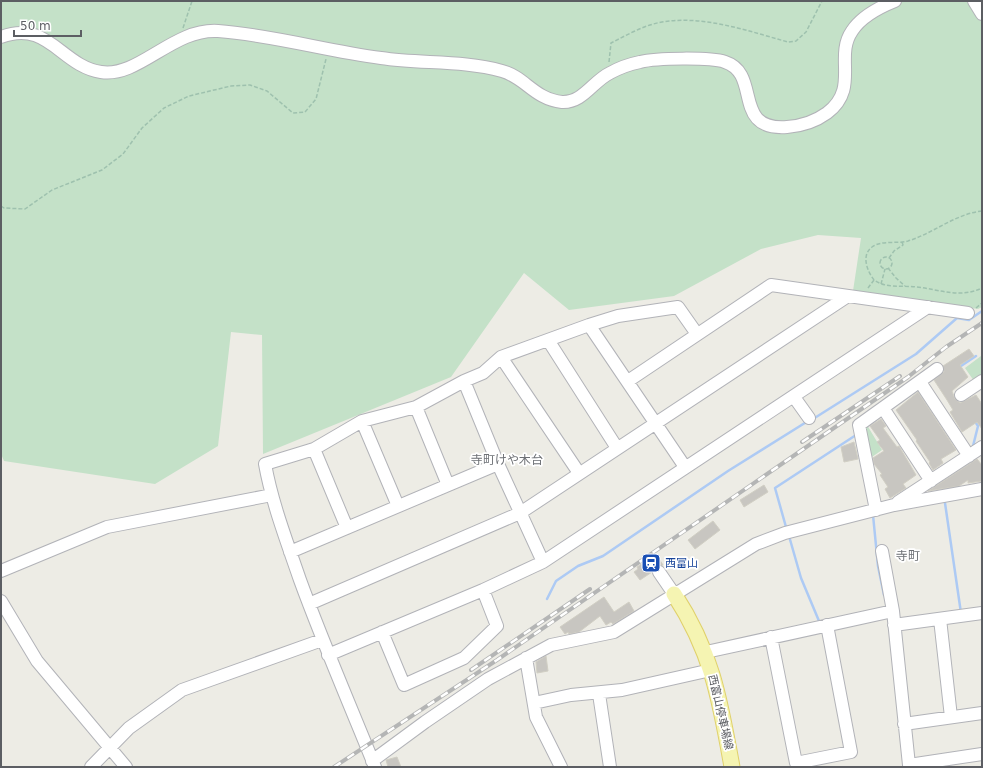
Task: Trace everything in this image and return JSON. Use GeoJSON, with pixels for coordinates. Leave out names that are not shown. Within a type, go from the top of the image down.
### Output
{"type":"FeatureCollection","features":[{"type":"Feature","properties":{"kind":"main road","name":"西富山停車場線"},"geometry":{"type":"LineString","coordinates":[[674,594],[691,620],[706,652],[720,698],[732,767]]}},
{"type":"Feature","properties":{"kind":"street"},"geometry":{"type":"LineString","coordinates":[[1,37],[13,32],[34,34],[50,42],[80,65],[102,72],[118,72],[132,66],[179,39],[201,31],[217,31],[328,48],[381,58],[460,64],[504,71],[541,97],[559,102],[572,102],[579,99],[588,89],[608,74],[641,61],[704,60],[727,62],[745,82],[752,114],[759,122],[771,126],[787,127],[808,123],[823,116],[838,104],[842,97],[847,47],[850,33],[858,23],[877,10],[895,1]]}},
{"type":"Feature","properties":{"kind":"street"},"geometry":{"type":"LineString","coordinates":[[974,1],[982,14]]}},
{"type":"Feature","properties":{"kind":"street"},"geometry":{"type":"LineString","coordinates":[[628,381],[771,285],[968,313]]}},
{"type":"Feature","properties":{"kind":"street"},"geometry":{"type":"LineString","coordinates":[[309,604],[520,512],[848,296]]}},
{"type":"Feature","properties":{"kind":"street"},"geometry":{"type":"LineString","coordinates":[[697,334],[678,307],[618,316],[501,357],[483,373],[464,381],[416,407],[362,421],[314,449],[265,464],[272,495],[290,552],[322,640],[374,764],[425,722],[488,679],[551,645],[614,632],[756,544],[785,533],[894,505],[982,489]]}},
{"type":"Feature","properties":{"kind":"street"},"geometry":{"type":"LineString","coordinates":[[328,655],[483,590],[543,562],[928,307]]}},
{"type":"Feature","properties":{"kind":"street"},"geometry":{"type":"LineString","coordinates":[[589,325],[685,467]]}},
{"type":"Feature","properties":{"kind":"street"},"geometry":{"type":"LineString","coordinates":[[548,340],[617,448]]}},
{"type":"Feature","properties":{"kind":"street"},"geometry":{"type":"LineString","coordinates":[[501,357],[579,473]]}},
{"type":"Feature","properties":{"kind":"street"},"geometry":{"type":"LineString","coordinates":[[876,510],[859,425],[937,369]]}},
{"type":"Feature","properties":{"kind":"street"},"geometry":{"type":"LineString","coordinates":[[464,381],[498,464],[543,562]]}},
{"type":"Feature","properties":{"kind":"street"},"geometry":{"type":"LineString","coordinates":[[961,395],[982,381]]}},
{"type":"Feature","properties":{"kind":"street"},"geometry":{"type":"LineString","coordinates":[[920,382],[969,456]]}},
{"type":"Feature","properties":{"kind":"street"},"geometry":{"type":"LineString","coordinates":[[794,397],[809,418]]}},
{"type":"Feature","properties":{"kind":"street"},"geometry":{"type":"LineString","coordinates":[[416,407],[448,485]]}},
{"type":"Feature","properties":{"kind":"street"},"geometry":{"type":"LineString","coordinates":[[883,408],[931,481]]}},
{"type":"Feature","properties":{"kind":"street"},"geometry":{"type":"LineString","coordinates":[[362,421],[398,506]]}},
{"type":"Feature","properties":{"kind":"street"},"geometry":{"type":"LineString","coordinates":[[894,505],[982,447]]}},
{"type":"Feature","properties":{"kind":"street"},"geometry":{"type":"LineString","coordinates":[[314,449],[347,528]]}},
{"type":"Feature","properties":{"kind":"street"},"geometry":{"type":"LineString","coordinates":[[290,552],[498,464]]}},
{"type":"Feature","properties":{"kind":"street"},"geometry":{"type":"LineString","coordinates":[[1,571],[107,527],[186,510],[272,495]]}},
{"type":"Feature","properties":{"kind":"street"},"geometry":{"type":"LineString","coordinates":[[882,551],[893,611],[908,765],[982,754]]}},
{"type":"Feature","properties":{"kind":"street"},"geometry":{"type":"LineString","coordinates":[[659,572],[674,594]]}},
{"type":"Feature","properties":{"kind":"street"},"geometry":{"type":"LineString","coordinates":[[382,632],[404,685],[464,658],[497,626],[483,590]]}},
{"type":"Feature","properties":{"kind":"street"},"geometry":{"type":"LineString","coordinates":[[1,601],[37,661],[126,767]]}},
{"type":"Feature","properties":{"kind":"street"},"geometry":{"type":"LineString","coordinates":[[706,652],[893,611]]}},
{"type":"Feature","properties":{"kind":"street"},"geometry":{"type":"LineString","coordinates":[[894,625],[982,613]]}},
{"type":"Feature","properties":{"kind":"street"},"geometry":{"type":"LineString","coordinates":[[940,619],[951,717]]}},
{"type":"Feature","properties":{"kind":"street"},"geometry":{"type":"LineString","coordinates":[[771,637],[796,763],[851,752],[828,625]]}},
{"type":"Feature","properties":{"kind":"street"},"geometry":{"type":"LineString","coordinates":[[91,767],[129,728],[182,690],[322,640]]}},
{"type":"Feature","properties":{"kind":"street"},"geometry":{"type":"LineString","coordinates":[[526,658],[536,717],[561,767]]}},
{"type":"Feature","properties":{"kind":"street"},"geometry":{"type":"LineString","coordinates":[[534,703],[571,696],[599,694],[711,670]]}},
{"type":"Feature","properties":{"kind":"street"},"geometry":{"type":"LineString","coordinates":[[599,694],[610,767]]}},
{"type":"Feature","properties":{"kind":"street"},"geometry":{"type":"LineString","coordinates":[[904,724],[982,713]]}},
{"type":"Feature","properties":{"kind":"street"},"geometry":{"type":"LineString","coordinates":[[945,767],[982,761]]}},
{"type":"Feature","properties":{"kind":"path"},"geometry":{"type":"LineString","coordinates":[[179,39],[192,1]]}},
{"type":"Feature","properties":{"kind":"path"},"geometry":{"type":"LineString","coordinates":[[608,74],[611,43],[635,31],[661,22],[684,21],[722,24],[788,42],[796,41],[806,32],[822,1]]}},
{"type":"Feature","properties":{"kind":"path"},"geometry":{"type":"LineString","coordinates":[[1,206],[4,208],[25,209],[52,190],[102,170],[123,154],[142,128],[164,108],[189,96],[230,86],[250,85],[267,91],[294,113],[305,112],[316,99],[328,48]]}},
{"type":"Feature","properties":{"kind":"path"},"geometry":{"type":"LineString","coordinates":[[982,211],[958,217],[927,233],[902,242],[879,244],[872,247],[867,253],[866,263],[870,276],[881,284],[889,287],[905,286],[923,288],[942,293],[959,293],[982,288]]}},
{"type":"Feature","properties":{"kind":"path"},"geometry":{"type":"LineString","coordinates":[[889,258],[894,250],[902,245],[902,242]]}},
{"type":"Feature","properties":{"kind":"path"},"geometry":{"type":"LineString","coordinates":[[885,269],[880,266],[879,262],[883,257],[889,258]]}},
{"type":"Feature","properties":{"kind":"path"},"geometry":{"type":"LineString","coordinates":[[885,269],[892,263],[889,258]]}},
{"type":"Feature","properties":{"kind":"path"},"geometry":{"type":"LineString","coordinates":[[888,268],[905,286]]}},
{"type":"Feature","properties":{"kind":"path"},"geometry":{"type":"LineString","coordinates":[[881,284],[885,269]]}},
{"type":"Feature","properties":{"kind":"green space"},"geometry":{"type":"Polygon","coordinates":[[[1,1],[982,1],[982,307],[978,309],[853,291],[861,238],[818,235],[761,249],[674,296],[569,310],[524,273],[451,377],[263,454],[262,335],[231,332],[218,446],[155,484],[4,461],[1,454],[1,1]]]}},
{"type":"Feature","properties":{"kind":"green space"},"geometry":{"type":"Polygon","coordinates":[[[981,356],[982,375],[974,381],[965,368],[981,356]]]}},
{"type":"Feature","properties":{"kind":"green space"},"geometry":{"type":"Polygon","coordinates":[[[867,425],[882,450],[869,459],[863,433],[867,425]]]}},
{"type":"Feature","properties":{"kind":"building"},"geometry":{"type":"Polygon","coordinates":[[[969,349],[974,356],[960,365],[968,377],[952,391],[955,399],[960,403],[976,395],[982,404],[982,429],[977,422],[962,432],[950,412],[953,410],[934,380],[944,372],[943,366],[969,349]]]}},
{"type":"Feature","properties":{"kind":"building"},"geometry":{"type":"Polygon","coordinates":[[[918,392],[956,450],[941,459],[943,463],[933,470],[929,463],[930,462],[916,441],[917,440],[896,410],[918,392]]]}},
{"type":"Feature","properties":{"kind":"building"},"geometry":{"type":"Polygon","coordinates":[[[881,419],[886,426],[883,428],[897,447],[899,446],[916,475],[903,484],[906,488],[890,498],[885,489],[888,487],[880,475],[882,474],[874,464],[873,458],[884,451],[877,442],[880,440],[870,426],[881,419]]]}},
{"type":"Feature","properties":{"kind":"building"},"geometry":{"type":"Polygon","coordinates":[[[854,442],[858,459],[844,462],[841,447],[854,442]]]}},
{"type":"Feature","properties":{"kind":"building"},"geometry":{"type":"Polygon","coordinates":[[[977,459],[982,465],[982,481],[968,483],[968,480],[959,486],[928,491],[977,459]]]}},
{"type":"Feature","properties":{"kind":"building"},"geometry":{"type":"Polygon","coordinates":[[[764,485],[768,492],[744,507],[740,500],[764,485]]]}},
{"type":"Feature","properties":{"kind":"building"},"geometry":{"type":"Polygon","coordinates":[[[713,521],[720,530],[695,549],[688,540],[713,521]]]}},
{"type":"Feature","properties":{"kind":"building"},"geometry":{"type":"Polygon","coordinates":[[[656,554],[663,565],[655,566],[652,572],[640,580],[634,572],[638,569],[637,567],[656,554]]]}},
{"type":"Feature","properties":{"kind":"building"},"geometry":{"type":"Polygon","coordinates":[[[604,597],[614,612],[629,602],[634,611],[613,624],[611,622],[606,625],[600,616],[579,632],[569,634],[568,632],[565,634],[560,627],[604,597]]]}},
{"type":"Feature","properties":{"kind":"building"},"geometry":{"type":"Polygon","coordinates":[[[546,656],[548,671],[537,673],[536,662],[546,656]]]}},
{"type":"Feature","properties":{"kind":"building"},"geometry":{"type":"Polygon","coordinates":[[[397,757],[401,767],[388,767],[386,760],[397,757]]]}},
{"type":"Feature","properties":{"kind":"waterway"},"geometry":{"type":"LineString","coordinates":[[813,419],[916,354],[957,318],[969,320],[982,311]]}},
{"type":"Feature","properties":{"kind":"waterway"},"geometry":{"type":"LineString","coordinates":[[958,368],[976,356]]}},
{"type":"Feature","properties":{"kind":"waterway"},"geometry":{"type":"LineString","coordinates":[[973,446],[978,426],[974,420]]}},
{"type":"Feature","properties":{"kind":"waterway"},"geometry":{"type":"LineString","coordinates":[[547,599],[556,581],[578,566],[603,556],[728,471],[808,421]]}},
{"type":"Feature","properties":{"kind":"waterway"},"geometry":{"type":"LineString","coordinates":[[786,527],[775,488],[856,435]]}},
{"type":"Feature","properties":{"kind":"waterway"},"geometry":{"type":"LineString","coordinates":[[945,503],[961,613]]}},
{"type":"Feature","properties":{"kind":"waterway"},"geometry":{"type":"LineString","coordinates":[[873,515],[878,566],[884,595]]}},
{"type":"Feature","properties":{"kind":"waterway"},"geometry":{"type":"LineString","coordinates":[[789,536],[801,578],[819,621]]}},
{"type":"Feature","properties":{"kind":"railway"},"geometry":{"type":"LineString","coordinates":[[334,767],[497,660],[908,377],[946,347],[982,323]]}},
{"type":"Feature","properties":{"kind":"railway"},"geometry":{"type":"LineString","coordinates":[[802,442],[900,376]]}},
{"type":"Feature","properties":{"kind":"railway"},"geometry":{"type":"LineString","coordinates":[[471,670],[590,589]]}},
{"type":"Feature","properties":{"kind":"place","name":"西富山"},"geometry":{"type":"Point","coordinates":[651,563]}},
{"type":"Feature","properties":{"kind":"district","name":"寺町けや木台"},"geometry":{"type":"Point","coordinates":[507,460]}},
{"type":"Feature","properties":{"kind":"district","name":"寺町"},"geometry":{"type":"Point","coordinates":[908,556]}}]}
